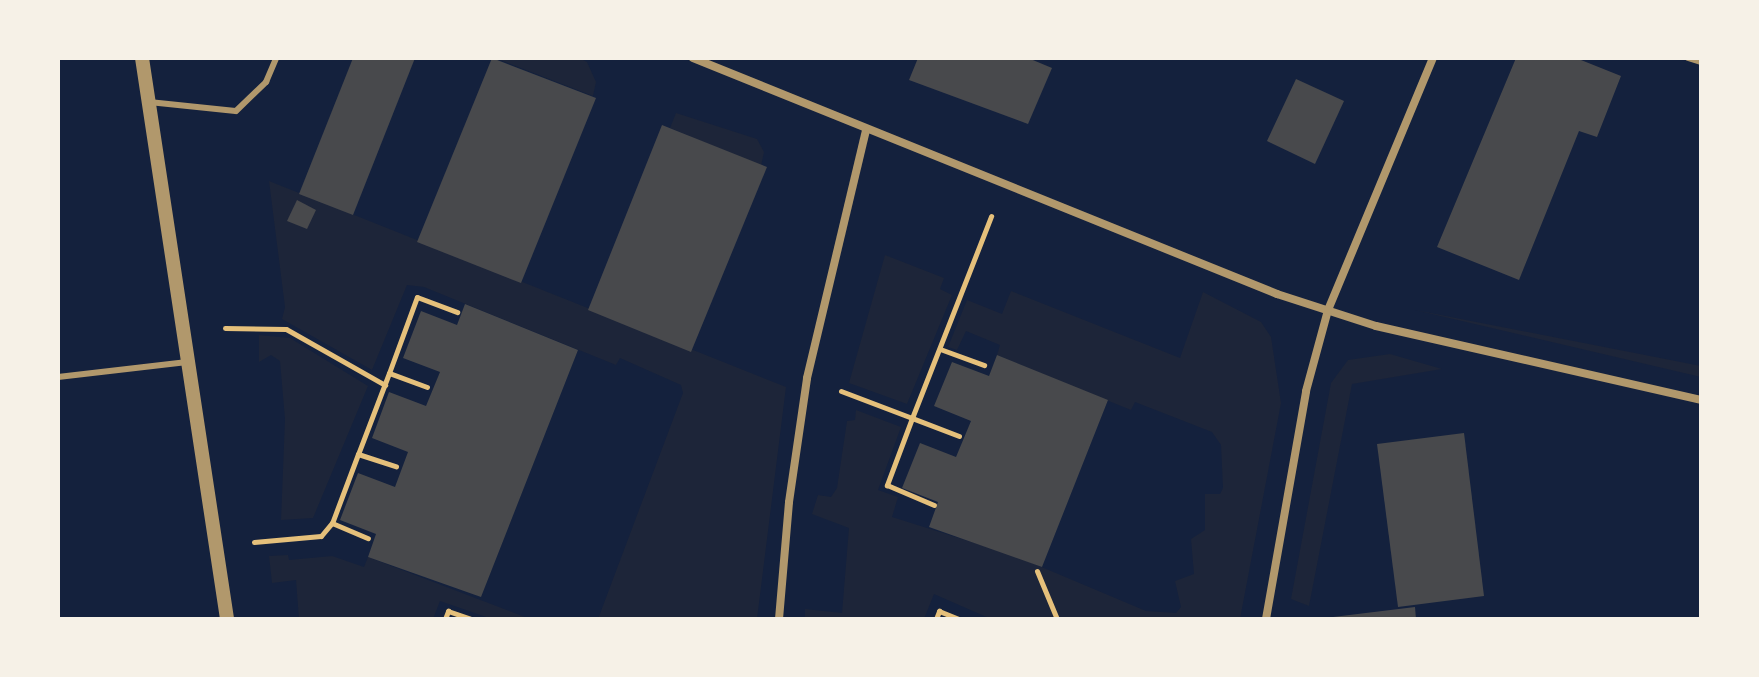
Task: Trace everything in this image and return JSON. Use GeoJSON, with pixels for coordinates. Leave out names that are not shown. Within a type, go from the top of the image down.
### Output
{"type":"FeatureCollection","features":[{"type":"Feature","properties":{"kind":"street"},"geometry":{"type":"LineString","coordinates":[[142,58],[191,362],[227,619]]}},
{"type":"Feature","properties":{"kind":"street"},"geometry":{"type":"LineString","coordinates":[[693,58],[1004,185],[1328,310],[1376,326],[1701,400]]}},
{"type":"Feature","properties":{"kind":"street"},"geometry":{"type":"LineString","coordinates":[[1266,619],[1306,391],[1328,310],[1433,58]]}},
{"type":"Feature","properties":{"kind":"street"},"geometry":{"type":"LineString","coordinates":[[779,619],[807,378],[866,130]]}},
{"type":"Feature","properties":{"kind":"lane"},"geometry":{"type":"LineString","coordinates":[[149,102],[236,111],[266,82],[276,58]]}},
{"type":"Feature","properties":{"kind":"lane"},"geometry":{"type":"LineString","coordinates":[[1688,58],[1701,62]]}},
{"type":"Feature","properties":{"kind":"lane"},"geometry":{"type":"LineString","coordinates":[[58,377],[191,362]]}},
{"type":"Feature","properties":{"kind":"path"},"geometry":{"type":"LineString","coordinates":[[934,505],[887,485],[1004,185]]}},
{"type":"Feature","properties":{"kind":"path"},"geometry":{"type":"LineString","coordinates":[[251,542],[321,536],[332,523],[417,297],[457,312]]}},
{"type":"Feature","properties":{"kind":"path"},"geometry":{"type":"LineString","coordinates":[[225,328],[286,329],[385,385]]}},
{"type":"Feature","properties":{"kind":"path"},"geometry":{"type":"LineString","coordinates":[[940,349],[984,365]]}},
{"type":"Feature","properties":{"kind":"path"},"geometry":{"type":"LineString","coordinates":[[389,373],[427,387]]}},
{"type":"Feature","properties":{"kind":"path"},"geometry":{"type":"LineString","coordinates":[[807,378],[959,436]]}},
{"type":"Feature","properties":{"kind":"path"},"geometry":{"type":"LineString","coordinates":[[358,454],[396,466]]}},
{"type":"Feature","properties":{"kind":"path"},"geometry":{"type":"LineString","coordinates":[[332,523],[368,538]]}},
{"type":"Feature","properties":{"kind":"path"},"geometry":{"type":"LineString","coordinates":[[1037,571],[1057,619]]}},
{"type":"Feature","properties":{"kind":"path"},"geometry":{"type":"LineString","coordinates":[[445,619],[448,611],[471,619]]}},
{"type":"Feature","properties":{"kind":"path"},"geometry":{"type":"LineString","coordinates":[[936,619],[939,611],[959,619]]}},
{"type":"Feature","properties":{"kind":"shaded area"},"geometry":{"type":"Polygon","coordinates":[[[495,58],[579,58],[587,62],[596,82],[593,96],[495,58]]]}},
{"type":"Feature","properties":{"kind":"shaded area"},"geometry":{"type":"Polygon","coordinates":[[[676,113],[757,139],[764,152],[761,166],[670,128],[676,113]]]}},
{"type":"Feature","properties":{"kind":"shaded area"},"geometry":{"type":"Polygon","coordinates":[[[269,181],[786,387],[757,619],[598,619],[683,393],[681,385],[620,358],[616,365],[424,287],[407,285],[372,370],[282,319],[285,307],[269,181]]]}},
{"type":"Feature","properties":{"kind":"shaded area"},"geometry":{"type":"Polygon","coordinates":[[[885,255],[944,278],[940,289],[952,295],[907,404],[849,383],[885,255]]]}},
{"type":"Feature","properties":{"kind":"shaded area"},"geometry":{"type":"Polygon","coordinates":[[[1011,291],[1180,358],[1203,292],[1261,322],[1271,337],[1281,403],[1240,619],[991,619],[934,594],[924,619],[805,619],[805,609],[842,613],[849,528],[812,514],[818,495],[831,497],[837,488],[847,421],[855,420],[856,410],[901,427],[878,490],[898,497],[892,517],[1013,555],[1146,611],[1176,613],[1181,607],[1175,581],[1194,574],[1191,539],[1205,530],[1205,494],[1220,494],[1223,488],[1221,445],[1212,432],[1135,402],[1131,410],[997,355],[1000,345],[966,331],[957,350],[948,347],[967,300],[1002,314],[1011,291]]]}},
{"type":"Feature","properties":{"kind":"shaded area"},"geometry":{"type":"Polygon","coordinates":[[[1415,310],[1701,366],[1701,377],[1415,310]]]}},
{"type":"Feature","properties":{"kind":"shaded area"},"geometry":{"type":"Polygon","coordinates":[[[259,335],[290,338],[368,386],[313,518],[281,520],[285,419],[280,361],[271,355],[259,362],[259,335]]]}},
{"type":"Feature","properties":{"kind":"shaded area"},"geometry":{"type":"Polygon","coordinates":[[[1390,354],[1442,369],[1352,384],[1309,606],[1291,599],[1331,383],[1348,360],[1390,354]]]}},
{"type":"Feature","properties":{"kind":"shaded area"},"geometry":{"type":"Polygon","coordinates":[[[288,555],[289,560],[332,556],[364,567],[368,557],[530,619],[492,619],[440,601],[433,619],[299,619],[296,580],[272,583],[269,556],[288,555]]]}},
{"type":"Feature","properties":{"kind":"building"},"geometry":{"type":"Polygon","coordinates":[[[353,58],[415,58],[353,215],[299,194],[353,58]]]}},
{"type":"Feature","properties":{"kind":"building"},"geometry":{"type":"Polygon","coordinates":[[[492,58],[596,98],[521,283],[417,242],[492,58]]]}},
{"type":"Feature","properties":{"kind":"building"},"geometry":{"type":"Polygon","coordinates":[[[918,58],[1028,58],[1052,68],[1028,124],[909,80],[918,58]]]}},
{"type":"Feature","properties":{"kind":"building"},"geometry":{"type":"Polygon","coordinates":[[[1516,58],[1576,58],[1621,76],[1597,137],[1579,131],[1519,280],[1437,247],[1516,58]]]}},
{"type":"Feature","properties":{"kind":"building"},"geometry":{"type":"Polygon","coordinates":[[[1296,79],[1344,101],[1315,164],[1267,141],[1296,79]]]}},
{"type":"Feature","properties":{"kind":"building"},"geometry":{"type":"Polygon","coordinates":[[[662,125],[767,167],[691,352],[588,310],[662,125]]]}},
{"type":"Feature","properties":{"kind":"building"},"geometry":{"type":"Polygon","coordinates":[[[297,200],[316,210],[307,229],[287,221],[297,200]]]}},
{"type":"Feature","properties":{"kind":"building"},"geometry":{"type":"Polygon","coordinates":[[[465,304],[578,350],[481,597],[368,557],[376,534],[340,520],[358,473],[395,487],[408,452],[372,438],[389,392],[426,406],[440,372],[403,358],[421,311],[457,325],[465,304]]]}},
{"type":"Feature","properties":{"kind":"building"},"geometry":{"type":"Polygon","coordinates":[[[997,355],[1108,400],[1042,567],[929,527],[938,502],[902,488],[920,443],[956,457],[971,421],[934,406],[952,362],[989,376],[997,355]]]}},
{"type":"Feature","properties":{"kind":"building"},"geometry":{"type":"Polygon","coordinates":[[[1464,433],[1484,596],[1398,607],[1377,444],[1464,433]]]}},
{"type":"Feature","properties":{"kind":"building"},"geometry":{"type":"Polygon","coordinates":[[[1415,607],[1416,619],[1333,617],[1415,607]]]}}]}
